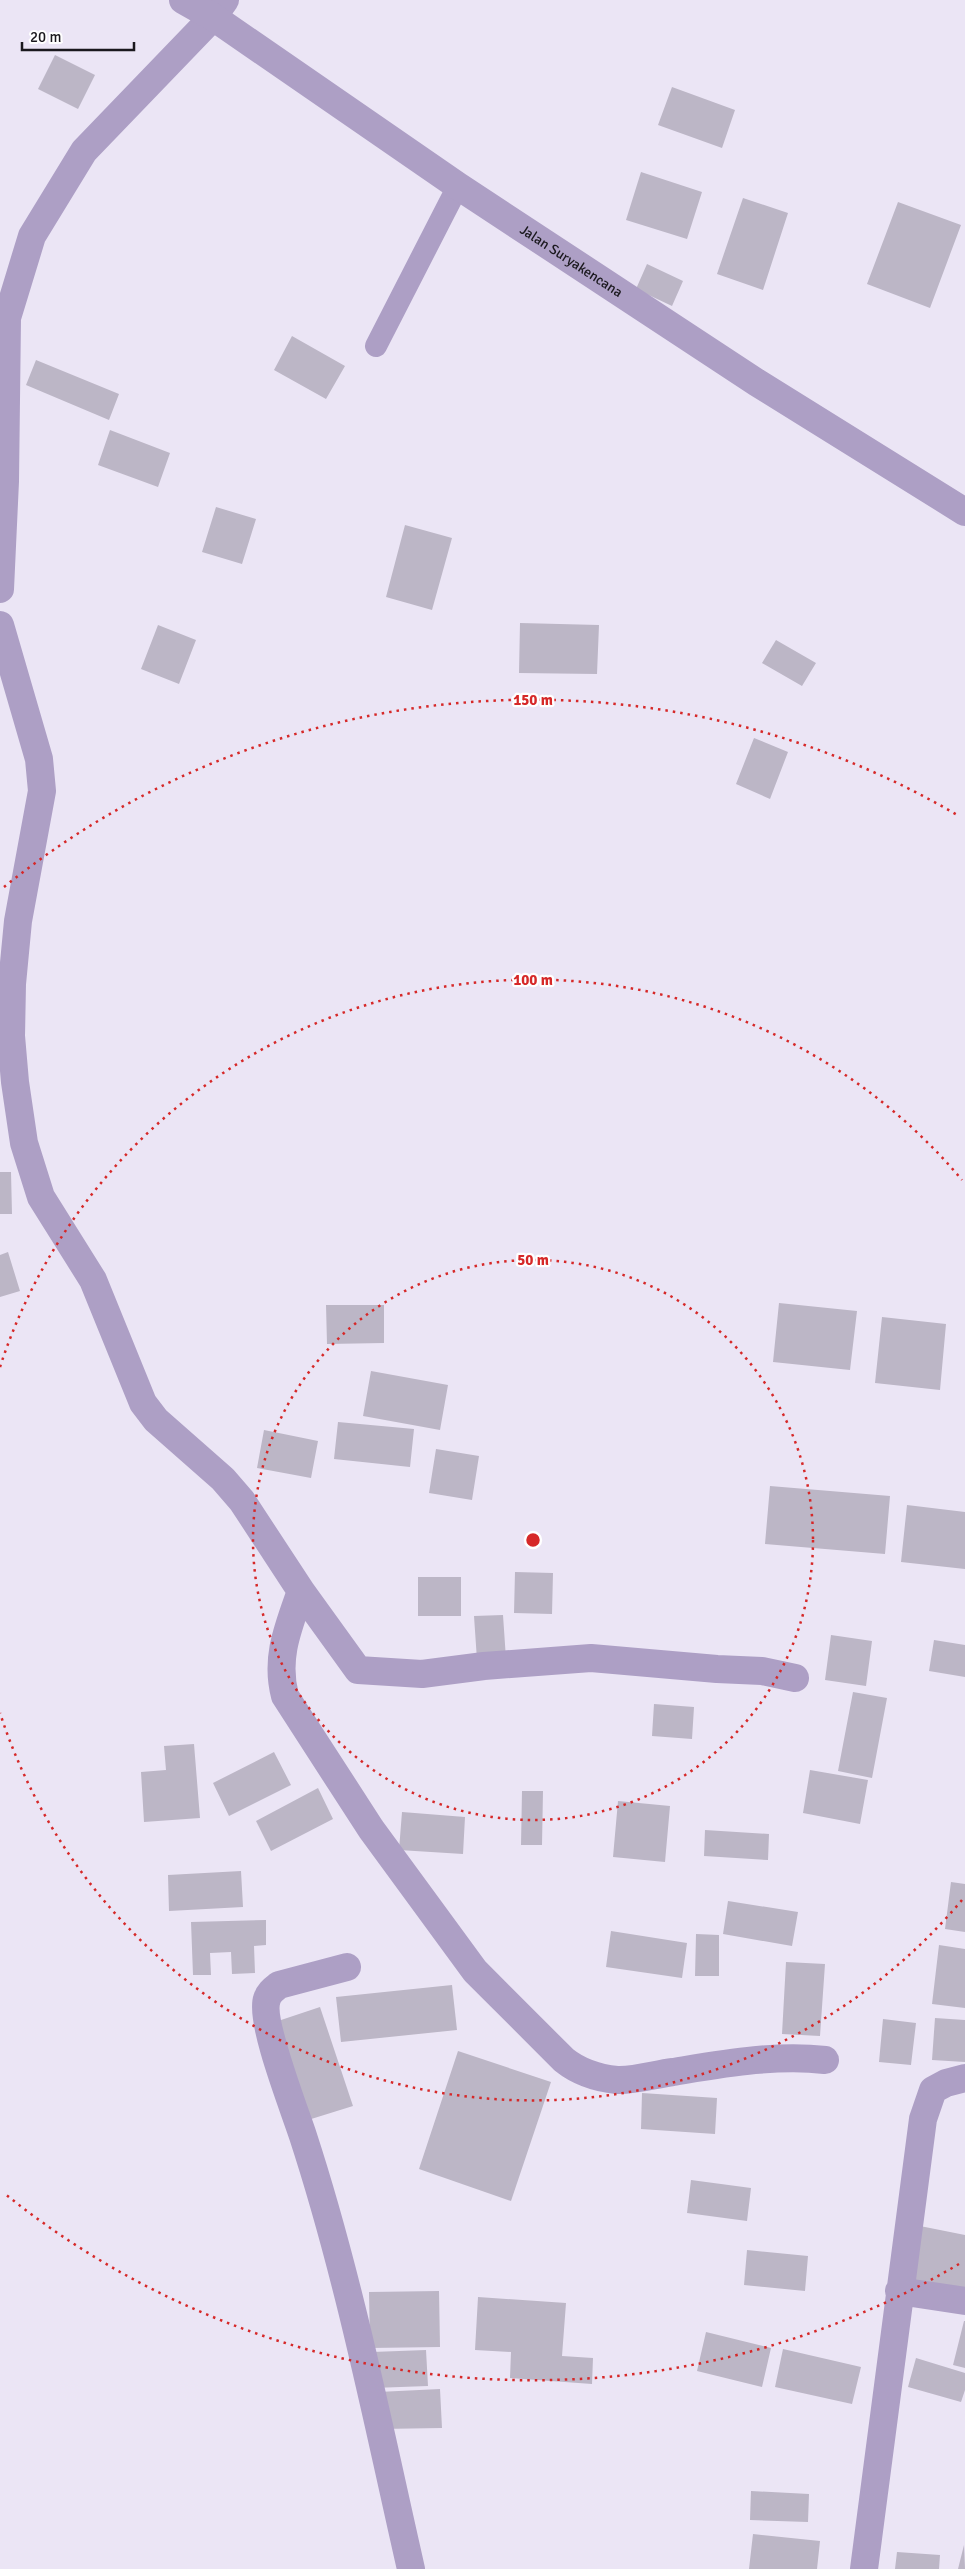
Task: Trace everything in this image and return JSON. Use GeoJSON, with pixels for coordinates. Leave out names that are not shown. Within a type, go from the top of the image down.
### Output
{"type":"FeatureCollection","features":[{"type":"Feature","properties":{"kind":"street","name":"Jalan Suryakencana"},"geometry":{"type":"LineString","coordinates":[[182,0],[219,8],[458,186],[756,382],[965,512]]}},
{"type":"Feature","properties":{"kind":"street"},"geometry":{"type":"LineString","coordinates":[[0,589],[5,481],[7,318],[32,236],[84,151],[219,8]]}},
{"type":"Feature","properties":{"kind":"street"},"geometry":{"type":"LineString","coordinates":[[0,625],[39,759],[42,791],[18,922],[12,984],[11,1036],[15,1082],[24,1143],[41,1197],[92,1280],[143,1403],[156,1420],[222,1479],[242,1502],[300,1591],[358,1670],[422,1674],[484,1666],[592,1658],[717,1669],[762,1670],[795,1678]]}},
{"type":"Feature","properties":{"kind":"street"},"geometry":{"type":"LineString","coordinates":[[300,1591],[281,1656],[280,1678],[285,1696],[371,1829],[475,1971],[564,2060],[588,2074],[618,2080],[704,2067],[801,2057],[825,2060]]}},
{"type":"Feature","properties":{"kind":"street"},"geometry":{"type":"LineString","coordinates":[[347,1967],[279,1985],[271,1990],[266,1999],[265,2011],[281,2070],[326,2205],[411,2569]]}},
{"type":"Feature","properties":{"kind":"street"},"geometry":{"type":"LineString","coordinates":[[864,2569],[923,2119],[933,2090],[946,2083],[965,2078]]}},
{"type":"Feature","properties":{"kind":"street"},"geometry":{"type":"LineString","coordinates":[[899,2291],[965,2301]]}},
{"type":"Feature","properties":{"kind":"lane"},"geometry":{"type":"LineString","coordinates":[[376,346],[458,186]]}},
{"type":"Feature","properties":{"kind":"building"},"geometry":{"type":"Polygon","coordinates":[[[55,55],[95,75],[78,109],[38,89],[55,55]]]}},
{"type":"Feature","properties":{"kind":"building"},"geometry":{"type":"Polygon","coordinates":[[[672,87],[735,110],[722,148],[658,125],[672,87]]]}},
{"type":"Feature","properties":{"kind":"building"},"geometry":{"type":"Polygon","coordinates":[[[641,172],[702,192],[687,239],[626,220],[641,172]]]}},
{"type":"Feature","properties":{"kind":"building"},"geometry":{"type":"Polygon","coordinates":[[[743,198],[788,213],[763,290],[717,274],[743,198]]]}},
{"type":"Feature","properties":{"kind":"building"},"geometry":{"type":"Polygon","coordinates":[[[898,202],[961,225],[930,308],[867,284],[898,202]]]}},
{"type":"Feature","properties":{"kind":"building"},"geometry":{"type":"Polygon","coordinates":[[[647,264],[683,281],[672,306],[636,289],[647,264]]]}},
{"type":"Feature","properties":{"kind":"building"},"geometry":{"type":"Polygon","coordinates":[[[292,336],[345,366],[326,399],[274,370],[292,336]]]}},
{"type":"Feature","properties":{"kind":"building"},"geometry":{"type":"Polygon","coordinates":[[[36,360],[119,394],[109,420],[26,385],[36,360]]]}},
{"type":"Feature","properties":{"kind":"building"},"geometry":{"type":"Polygon","coordinates":[[[110,430],[170,453],[158,487],[98,465],[110,430]]]}},
{"type":"Feature","properties":{"kind":"building"},"geometry":{"type":"Polygon","coordinates":[[[216,507],[256,519],[242,564],[202,552],[216,507]]]}},
{"type":"Feature","properties":{"kind":"building"},"geometry":{"type":"Polygon","coordinates":[[[405,525],[452,538],[432,610],[386,597],[405,525]]]}},
{"type":"Feature","properties":{"kind":"building"},"geometry":{"type":"Polygon","coordinates":[[[520,623],[599,625],[597,674],[519,673],[520,623]]]}},
{"type":"Feature","properties":{"kind":"building"},"geometry":{"type":"Polygon","coordinates":[[[158,625],[196,640],[179,684],[141,669],[158,625]]]}},
{"type":"Feature","properties":{"kind":"building"},"geometry":{"type":"Polygon","coordinates":[[[776,640],[816,663],[802,686],[762,663],[776,640]]]}},
{"type":"Feature","properties":{"kind":"building"},"geometry":{"type":"Polygon","coordinates":[[[754,738],[788,752],[770,799],[736,784],[754,738]]]}},
{"type":"Feature","properties":{"kind":"building"},"geometry":{"type":"Polygon","coordinates":[[[0,1172],[11,1172],[12,1214],[0,1214],[0,1172]]]}},
{"type":"Feature","properties":{"kind":"building"},"geometry":{"type":"Polygon","coordinates":[[[8,1252],[20,1291],[0,1297],[0,1255],[8,1252]]]}},
{"type":"Feature","properties":{"kind":"building"},"geometry":{"type":"Polygon","coordinates":[[[779,1303],[857,1311],[850,1370],[773,1362],[779,1303]]]}},
{"type":"Feature","properties":{"kind":"building"},"geometry":{"type":"Polygon","coordinates":[[[326,1305],[384,1305],[384,1343],[327,1344],[326,1305]]]}},
{"type":"Feature","properties":{"kind":"building"},"geometry":{"type":"Polygon","coordinates":[[[882,1317],[946,1324],[940,1390],[875,1383],[882,1317]]]}},
{"type":"Feature","properties":{"kind":"building"},"geometry":{"type":"Polygon","coordinates":[[[371,1371],[448,1385],[440,1430],[363,1416],[371,1371]]]}},
{"type":"Feature","properties":{"kind":"building"},"geometry":{"type":"Polygon","coordinates":[[[338,1422],[414,1429],[410,1467],[334,1459],[338,1422]]]}},
{"type":"Feature","properties":{"kind":"building"},"geometry":{"type":"Polygon","coordinates":[[[264,1430],[318,1441],[311,1478],[257,1468],[264,1430]]]}},
{"type":"Feature","properties":{"kind":"building"},"geometry":{"type":"Polygon","coordinates":[[[436,1449],[479,1456],[472,1500],[429,1493],[436,1449]]]}},
{"type":"Feature","properties":{"kind":"building"},"geometry":{"type":"Polygon","coordinates":[[[770,1486],[890,1496],[885,1554],[765,1544],[770,1486]]]}},
{"type":"Feature","properties":{"kind":"building"},"geometry":{"type":"Polygon","coordinates":[[[907,1505],[965,1512],[965,1569],[901,1562],[907,1505]]]}},
{"type":"Feature","properties":{"kind":"building"},"geometry":{"type":"Polygon","coordinates":[[[515,1572],[553,1573],[552,1614],[514,1613],[515,1572]]]}},
{"type":"Feature","properties":{"kind":"building"},"geometry":{"type":"Polygon","coordinates":[[[418,1577],[461,1577],[461,1616],[418,1616],[418,1577]]]}},
{"type":"Feature","properties":{"kind":"building"},"geometry":{"type":"Polygon","coordinates":[[[503,1615],[506,1659],[477,1660],[474,1616],[503,1615]]]}},
{"type":"Feature","properties":{"kind":"building"},"geometry":{"type":"Polygon","coordinates":[[[831,1635],[872,1641],[866,1686],[825,1680],[831,1635]]]}},
{"type":"Feature","properties":{"kind":"building"},"geometry":{"type":"Polygon","coordinates":[[[934,1640],[965,1645],[965,1677],[929,1671],[934,1640]]]}},
{"type":"Feature","properties":{"kind":"building"},"geometry":{"type":"Polygon","coordinates":[[[853,1692],[887,1698],[872,1778],[838,1771],[853,1692]]]}},
{"type":"Feature","properties":{"kind":"building"},"geometry":{"type":"Polygon","coordinates":[[[654,1704],[694,1707],[692,1739],[652,1736],[654,1704]]]}},
{"type":"Feature","properties":{"kind":"building"},"geometry":{"type":"Polygon","coordinates":[[[194,1744],[200,1818],[144,1822],[141,1772],[166,1770],[164,1746],[194,1744]]]}},
{"type":"Feature","properties":{"kind":"building"},"geometry":{"type":"Polygon","coordinates":[[[274,1752],[291,1785],[229,1816],[213,1783],[274,1752]]]}},
{"type":"Feature","properties":{"kind":"building"},"geometry":{"type":"Polygon","coordinates":[[[810,1770],[868,1780],[860,1824],[803,1813],[810,1770]]]}},
{"type":"Feature","properties":{"kind":"building"},"geometry":{"type":"Polygon","coordinates":[[[318,1788],[333,1819],[271,1851],[256,1821],[318,1788]]]}},
{"type":"Feature","properties":{"kind":"building"},"geometry":{"type":"Polygon","coordinates":[[[522,1791],[543,1791],[542,1845],[521,1845],[522,1791]]]}},
{"type":"Feature","properties":{"kind":"building"},"geometry":{"type":"Polygon","coordinates":[[[618,1801],[670,1806],[665,1862],[613,1857],[618,1801]]]}},
{"type":"Feature","properties":{"kind":"building"},"geometry":{"type":"Polygon","coordinates":[[[402,1812],[465,1817],[463,1854],[399,1850],[402,1812]]]}},
{"type":"Feature","properties":{"kind":"building"},"geometry":{"type":"Polygon","coordinates":[[[705,1830],[769,1834],[768,1860],[704,1856],[705,1830]]]}},
{"type":"Feature","properties":{"kind":"building"},"geometry":{"type":"Polygon","coordinates":[[[241,1871],[243,1907],[169,1911],[168,1875],[241,1871]]]}},
{"type":"Feature","properties":{"kind":"building"},"geometry":{"type":"Polygon","coordinates":[[[951,1882],[965,1884],[965,1932],[945,1929],[951,1882]]]}},
{"type":"Feature","properties":{"kind":"building"},"geometry":{"type":"Polygon","coordinates":[[[728,1901],[798,1912],[792,1946],[723,1934],[728,1901]]]}},
{"type":"Feature","properties":{"kind":"building"},"geometry":{"type":"Polygon","coordinates":[[[266,1920],[266,1945],[254,1946],[255,1973],[232,1974],[231,1952],[210,1953],[211,1975],[193,1975],[191,1922],[266,1920]]]}},
{"type":"Feature","properties":{"kind":"building"},"geometry":{"type":"Polygon","coordinates":[[[611,1931],[687,1943],[682,1978],[606,1967],[611,1931]]]}},
{"type":"Feature","properties":{"kind":"building"},"geometry":{"type":"Polygon","coordinates":[[[696,1934],[719,1935],[719,1976],[695,1976],[696,1934]]]}},
{"type":"Feature","properties":{"kind":"building"},"geometry":{"type":"Polygon","coordinates":[[[939,1945],[965,1949],[965,2008],[932,2004],[939,1945]]]}},
{"type":"Feature","properties":{"kind":"building"},"geometry":{"type":"Polygon","coordinates":[[[786,1962],[825,1964],[820,2036],[782,2034],[786,1962]]]}},
{"type":"Feature","properties":{"kind":"building"},"geometry":{"type":"Polygon","coordinates":[[[452,1985],[457,2030],[341,2042],[336,1997],[452,1985]]]}},
{"type":"Feature","properties":{"kind":"building"},"geometry":{"type":"Polygon","coordinates":[[[320,2007],[353,2106],[308,2120],[275,2022],[320,2007]]]}},
{"type":"Feature","properties":{"kind":"building"},"geometry":{"type":"Polygon","coordinates":[[[935,2018],[965,2020],[965,2062],[932,2060],[935,2018]]]}},
{"type":"Feature","properties":{"kind":"building"},"geometry":{"type":"Polygon","coordinates":[[[883,2019],[916,2023],[911,2065],[879,2062],[883,2019]]]}},
{"type":"Feature","properties":{"kind":"building"},"geometry":{"type":"Polygon","coordinates":[[[458,2051],[551,2082],[511,2201],[419,2169],[458,2051]]]}},
{"type":"Feature","properties":{"kind":"building"},"geometry":{"type":"Polygon","coordinates":[[[642,2093],[717,2098],[715,2134],[641,2129],[642,2093]]]}},
{"type":"Feature","properties":{"kind":"building"},"geometry":{"type":"Polygon","coordinates":[[[691,2180],[751,2188],[747,2221],[687,2213],[691,2180]]]}},
{"type":"Feature","properties":{"kind":"building"},"geometry":{"type":"Polygon","coordinates":[[[920,2226],[965,2235],[965,2290],[909,2279],[920,2226]]]}},
{"type":"Feature","properties":{"kind":"building"},"geometry":{"type":"Polygon","coordinates":[[[747,2250],[808,2256],[805,2291],[744,2285],[747,2250]]]}},
{"type":"Feature","properties":{"kind":"building"},"geometry":{"type":"Polygon","coordinates":[[[439,2291],[440,2347],[370,2348],[369,2292],[439,2291]]]}},
{"type":"Feature","properties":{"kind":"building"},"geometry":{"type":"Polygon","coordinates":[[[478,2297],[566,2303],[562,2356],[593,2358],[592,2384],[510,2378],[511,2352],[475,2350],[478,2297]]]}},
{"type":"Feature","properties":{"kind":"building"},"geometry":{"type":"Polygon","coordinates":[[[965,2321],[965,2368],[953,2365],[965,2321]]]}},
{"type":"Feature","properties":{"kind":"building"},"geometry":{"type":"Polygon","coordinates":[[[706,2332],[771,2348],[762,2387],[697,2371],[706,2332]]]}},
{"type":"Feature","properties":{"kind":"building"},"geometry":{"type":"Polygon","coordinates":[[[783,2349],[861,2367],[852,2404],[775,2387],[783,2349]]]}},
{"type":"Feature","properties":{"kind":"building"},"geometry":{"type":"Polygon","coordinates":[[[426,2350],[428,2386],[373,2388],[372,2352],[426,2350]]]}},
{"type":"Feature","properties":{"kind":"building"},"geometry":{"type":"Polygon","coordinates":[[[916,2358],[965,2373],[965,2390],[961,2402],[908,2387],[916,2358]]]}},
{"type":"Feature","properties":{"kind":"building"},"geometry":{"type":"Polygon","coordinates":[[[440,2389],[442,2428],[380,2429],[378,2392],[440,2389]]]}},
{"type":"Feature","properties":{"kind":"building"},"geometry":{"type":"Polygon","coordinates":[[[751,2491],[809,2494],[808,2522],[750,2520],[751,2491]]]}},
{"type":"Feature","properties":{"kind":"building"},"geometry":{"type":"Polygon","coordinates":[[[753,2534],[820,2541],[817,2569],[749,2569],[753,2534]]]}},
{"type":"Feature","properties":{"kind":"building"},"geometry":{"type":"Polygon","coordinates":[[[964,2545],[965,2569],[958,2569],[964,2545]]]}},
{"type":"Feature","properties":{"kind":"building"},"geometry":{"type":"Polygon","coordinates":[[[897,2552],[940,2555],[939,2569],[895,2569],[897,2552]]]}}]}
